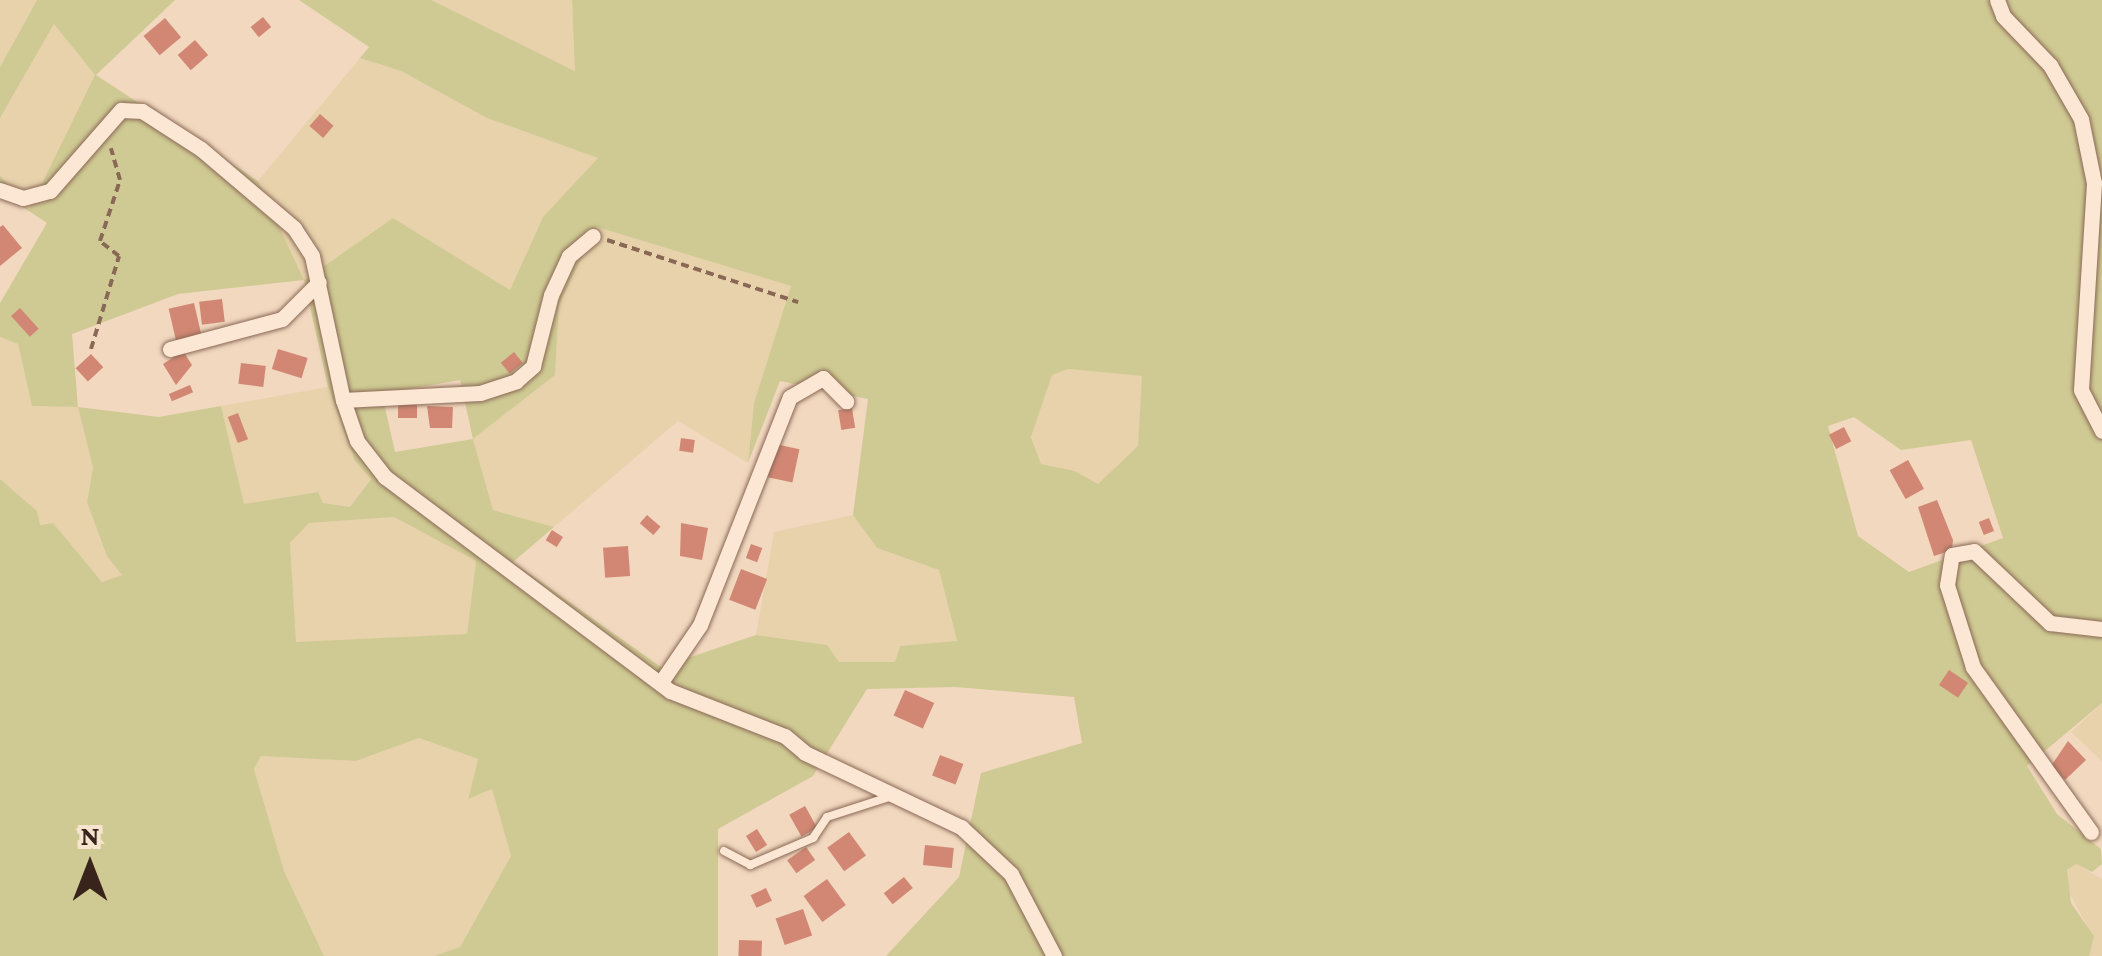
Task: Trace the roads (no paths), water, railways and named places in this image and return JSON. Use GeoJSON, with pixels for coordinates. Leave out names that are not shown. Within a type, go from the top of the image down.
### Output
{"type":"FeatureCollection","features":[{"type":"Feature","properties":{"kind":"street"},"geometry":{"type":"LineString","coordinates":[[1996,0],[2003,16],[2050,66],[2081,120],[2094,182],[2081,390],[2102,431]]}},
{"type":"Feature","properties":{"kind":"street"},"geometry":{"type":"LineString","coordinates":[[0,190],[24,198],[50,191],[100,132],[132,108],[201,150],[294,228],[319,282],[342,400],[357,441],[385,477],[661,682],[707,710],[785,736],[804,754],[896,794],[986,847],[1011,874],[1054,956]]}},
{"type":"Feature","properties":{"kind":"street"},"geometry":{"type":"LineString","coordinates":[[342,400],[480,393],[516,381],[533,366],[551,296],[569,256],[594,236]]}},
{"type":"Feature","properties":{"kind":"street"},"geometry":{"type":"LineString","coordinates":[[170,349],[282,319],[319,282]]}},
{"type":"Feature","properties":{"kind":"street"},"geometry":{"type":"LineString","coordinates":[[661,682],[700,625],[790,396],[823,378],[846,401]]}},
{"type":"Feature","properties":{"kind":"street"},"geometry":{"type":"LineString","coordinates":[[2091,832],[1973,667],[1947,585],[1952,555],[1974,550],[2050,623],[2102,629]]}},
{"type":"Feature","properties":{"kind":"lane"},"geometry":{"type":"LineString","coordinates":[[724,851],[750,864],[813,838],[828,817],[896,794]]}}]}
